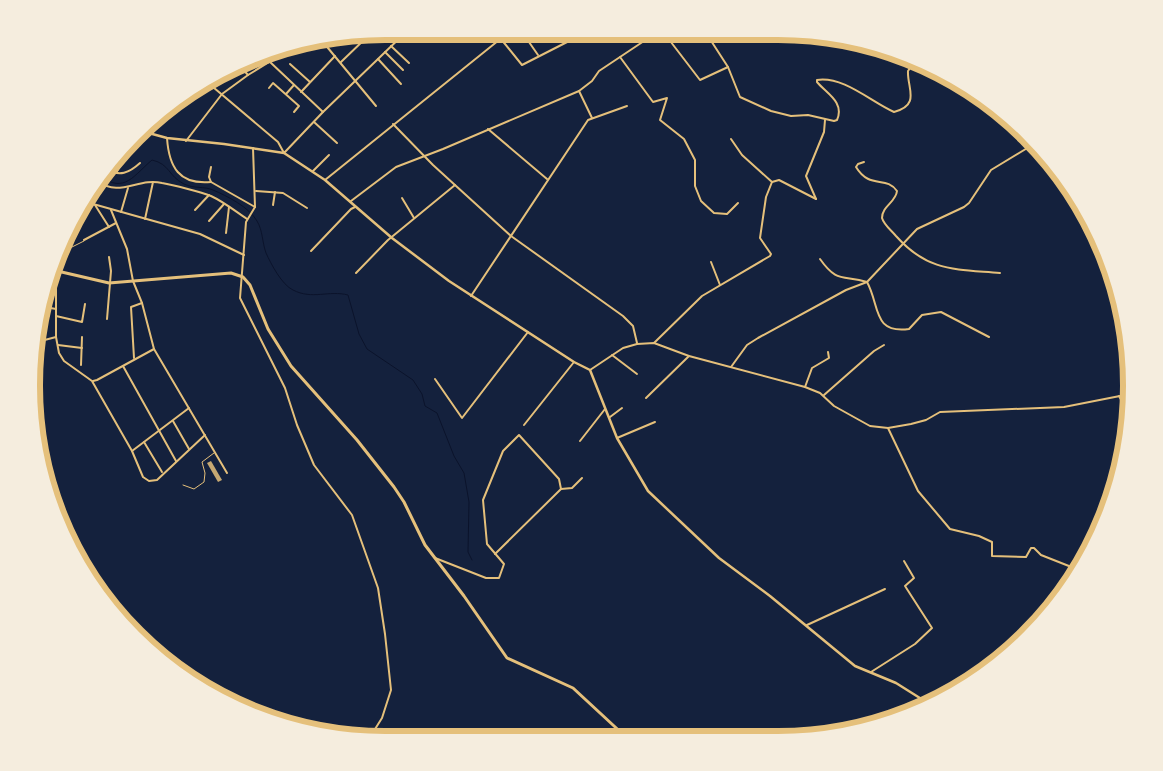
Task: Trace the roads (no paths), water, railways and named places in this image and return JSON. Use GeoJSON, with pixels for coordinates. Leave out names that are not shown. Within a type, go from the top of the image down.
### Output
{"type":"FeatureCollection","features":[{"type":"Feature","properties":{"kind":"main road"},"geometry":{"type":"LineString","coordinates":[[61,273],[110,283],[232,273],[243,277],[250,284],[279,350],[394,487],[404,502],[425,544],[507,658],[573,688],[619,731]]}},
{"type":"Feature","properties":{"kind":"street"},"geometry":{"type":"LineString","coordinates":[[284,153],[397,40]]}},
{"type":"Feature","properties":{"kind":"street"},"geometry":{"type":"LineString","coordinates":[[325,180],[500,40]]}},
{"type":"Feature","properties":{"kind":"street"},"geometry":{"type":"LineString","coordinates":[[502,40],[522,65],[571,40]]}},
{"type":"Feature","properties":{"kind":"street"},"geometry":{"type":"LineString","coordinates":[[532,40],[529,42],[539,56]]}},
{"type":"Feature","properties":{"kind":"street"},"geometry":{"type":"LineString","coordinates":[[350,202],[396,167],[425,154],[443,150],[487,129],[580,91],[592,81],[599,70],[646,40]]}},
{"type":"Feature","properties":{"kind":"street"},"geometry":{"type":"LineString","coordinates":[[669,40],[700,80],[728,67]]}},
{"type":"Feature","properties":{"kind":"street"},"geometry":{"type":"LineString","coordinates":[[710,40],[728,67],[738,93],[746,100],[771,111],[791,116],[808,114],[837,120],[838,109],[833,96],[820,86],[817,80],[824,79],[853,88],[863,96],[894,112],[905,107],[910,101],[912,93],[908,71],[911,66]]}},
{"type":"Feature","properties":{"kind":"street"},"geometry":{"type":"LineString","coordinates":[[341,62],[363,41]]}},
{"type":"Feature","properties":{"kind":"street"},"geometry":{"type":"LineString","coordinates":[[326,46],[376,106]]}},
{"type":"Feature","properties":{"kind":"street"},"geometry":{"type":"LineString","coordinates":[[391,46],[408,63]]}},
{"type":"Feature","properties":{"kind":"street"},"geometry":{"type":"LineString","coordinates":[[385,52],[403,70]]}},
{"type":"Feature","properties":{"kind":"street"},"geometry":{"type":"LineString","coordinates":[[301,92],[335,56]]}},
{"type":"Feature","properties":{"kind":"street"},"geometry":{"type":"LineString","coordinates":[[620,57],[654,102],[667,98],[661,122],[684,139],[692,153],[695,160],[695,186],[701,200],[714,213],[727,214],[738,203]]}},
{"type":"Feature","properties":{"kind":"street"},"geometry":{"type":"LineString","coordinates":[[186,141],[222,94],[276,58]]}},
{"type":"Feature","properties":{"kind":"street"},"geometry":{"type":"LineString","coordinates":[[378,59],[401,84]]}},
{"type":"Feature","properties":{"kind":"street"},"geometry":{"type":"LineString","coordinates":[[270,62],[323,112]]}},
{"type":"Feature","properties":{"kind":"street"},"geometry":{"type":"LineString","coordinates":[[290,64],[310,82]]}},
{"type":"Feature","properties":{"kind":"street"},"geometry":{"type":"LineString","coordinates":[[244,70],[248,75]]}},
{"type":"Feature","properties":{"kind":"street"},"geometry":{"type":"LineString","coordinates":[[269,88],[273,83],[299,106],[294,112]]}},
{"type":"Feature","properties":{"kind":"street"},"geometry":{"type":"LineString","coordinates":[[286,94],[294,85]]}},
{"type":"Feature","properties":{"kind":"street"},"geometry":{"type":"LineString","coordinates":[[212,86],[278,142],[284,153]]}},
{"type":"Feature","properties":{"kind":"street"},"geometry":{"type":"LineString","coordinates":[[580,91],[592,118]]}},
{"type":"Feature","properties":{"kind":"street"},"geometry":{"type":"LineString","coordinates":[[471,296],[588,120],[627,106]]}},
{"type":"Feature","properties":{"kind":"street"},"geometry":{"type":"LineString","coordinates":[[772,182],[779,180],[816,199],[806,176],[824,132],[825,119]]}},
{"type":"Feature","properties":{"kind":"street"},"geometry":{"type":"LineString","coordinates":[[314,122],[337,143]]}},
{"type":"Feature","properties":{"kind":"street"},"geometry":{"type":"LineString","coordinates":[[393,124],[455,185],[511,236],[602,298],[623,316],[633,326],[637,344]]}},
{"type":"Feature","properties":{"kind":"street"},"geometry":{"type":"LineString","coordinates":[[487,129],[547,179]]}},
{"type":"Feature","properties":{"kind":"street"},"geometry":{"type":"LineString","coordinates":[[150,133],[186,141],[284,153],[325,180],[392,238],[471,296],[574,362],[590,370],[617,438],[648,491],[719,558],[770,596],[855,666],[896,683],[922,699]]}},
{"type":"Feature","properties":{"kind":"street"},"geometry":{"type":"LineString","coordinates":[[167,138],[168,157],[175,170],[187,180],[198,183],[211,182],[255,207]]}},
{"type":"Feature","properties":{"kind":"street"},"geometry":{"type":"LineString","coordinates":[[731,139],[742,154],[772,182]]}},
{"type":"Feature","properties":{"kind":"street"},"geometry":{"type":"LineString","coordinates":[[253,148],[256,191],[255,207],[247,219],[240,298],[285,388],[297,425],[314,465],[352,515],[378,588],[386,634],[391,690],[382,718],[374,730]]}},
{"type":"Feature","properties":{"kind":"street"},"geometry":{"type":"LineString","coordinates":[[731,367],[747,345],[758,338],[846,290],[867,282],[917,229],[964,207],[969,203],[990,170],[1028,148]]}},
{"type":"Feature","properties":{"kind":"street"},"geometry":{"type":"LineString","coordinates":[[312,172],[329,155]]}},
{"type":"Feature","properties":{"kind":"street"},"geometry":{"type":"LineString","coordinates":[[864,162],[856,167],[866,178],[890,184],[897,191],[896,196],[882,212],[882,218],[903,244],[914,253],[940,268],[1000,274]]}},
{"type":"Feature","properties":{"kind":"street"},"geometry":{"type":"LineString","coordinates":[[116,174],[121,163]]}},
{"type":"Feature","properties":{"kind":"street"},"geometry":{"type":"LineString","coordinates":[[113,173],[129,172],[140,163]]}},
{"type":"Feature","properties":{"kind":"street"},"geometry":{"type":"LineString","coordinates":[[211,167],[209,177],[211,182]]}},
{"type":"Feature","properties":{"kind":"street"},"geometry":{"type":"LineString","coordinates":[[104,186],[128,188],[153,182],[209,196],[247,219]]}},
{"type":"Feature","properties":{"kind":"street"},"geometry":{"type":"LineString","coordinates":[[146,218],[153,182]]}},
{"type":"Feature","properties":{"kind":"street"},"geometry":{"type":"LineString","coordinates":[[654,343],[702,296],[770,256],[771,254],[760,238],[766,197],[772,182]]}},
{"type":"Feature","properties":{"kind":"street"},"geometry":{"type":"LineString","coordinates":[[356,273],[388,240],[455,185]]}},
{"type":"Feature","properties":{"kind":"street"},"geometry":{"type":"LineString","coordinates":[[121,212],[128,188]]}},
{"type":"Feature","properties":{"kind":"street"},"geometry":{"type":"LineString","coordinates":[[256,191],[283,193],[307,208]]}},
{"type":"Feature","properties":{"kind":"street"},"geometry":{"type":"LineString","coordinates":[[273,205],[275,192]]}},
{"type":"Feature","properties":{"kind":"street"},"geometry":{"type":"LineString","coordinates":[[196,210],[209,196]]}},
{"type":"Feature","properties":{"kind":"street"},"geometry":{"type":"LineString","coordinates":[[402,198],[414,218]]}},
{"type":"Feature","properties":{"kind":"street"},"geometry":{"type":"LineString","coordinates":[[209,221],[224,204]]}},
{"type":"Feature","properties":{"kind":"street"},"geometry":{"type":"LineString","coordinates":[[94,205],[200,234],[245,256]]}},
{"type":"Feature","properties":{"kind":"street"},"geometry":{"type":"LineString","coordinates":[[94,205],[109,227]]}},
{"type":"Feature","properties":{"kind":"street"},"geometry":{"type":"LineString","coordinates":[[226,233],[229,207]]}},
{"type":"Feature","properties":{"kind":"street"},"geometry":{"type":"LineString","coordinates":[[311,251],[351,209],[356,207]]}},
{"type":"Feature","properties":{"kind":"street"},"geometry":{"type":"LineString","coordinates":[[111,210],[127,249],[133,281],[142,303],[154,349],[227,473]]}},
{"type":"Feature","properties":{"kind":"street"},"geometry":{"type":"LineString","coordinates":[[61,273],[68,249],[116,223]]}},
{"type":"Feature","properties":{"kind":"street"},"geometry":{"type":"LineString","coordinates":[[107,319],[112,271],[109,256]]}},
{"type":"Feature","properties":{"kind":"street"},"geometry":{"type":"LineString","coordinates":[[820,259],[829,272],[837,277],[867,282]]}},
{"type":"Feature","properties":{"kind":"street"},"geometry":{"type":"LineString","coordinates":[[711,262],[720,285]]}},
{"type":"Feature","properties":{"kind":"street"},"geometry":{"type":"LineString","coordinates":[[867,282],[876,313],[883,323],[897,330],[909,329],[922,315],[941,312],[989,336]]}},
{"type":"Feature","properties":{"kind":"street"},"geometry":{"type":"LineString","coordinates":[[55,284],[56,337],[64,361],[92,381],[132,451],[143,477],[149,481],[156,480],[205,436]]}},
{"type":"Feature","properties":{"kind":"street"},"geometry":{"type":"LineString","coordinates":[[134,358],[131,307],[142,303]]}},
{"type":"Feature","properties":{"kind":"street"},"geometry":{"type":"LineString","coordinates":[[56,316],[82,322],[85,304]]}},
{"type":"Feature","properties":{"kind":"street"},"geometry":{"type":"LineString","coordinates":[[49,308],[56,309]]}},
{"type":"Feature","properties":{"kind":"street"},"geometry":{"type":"LineString","coordinates":[[435,379],[462,418],[528,332]]}},
{"type":"Feature","properties":{"kind":"street"},"geometry":{"type":"LineString","coordinates":[[43,340],[56,337]]}},
{"type":"Feature","properties":{"kind":"street"},"geometry":{"type":"LineString","coordinates":[[81,365],[82,337]]}},
{"type":"Feature","properties":{"kind":"street"},"geometry":{"type":"LineString","coordinates":[[590,370],[612,355],[637,344],[654,343],[689,356],[805,387],[824,396],[834,406],[870,426],[888,428],[926,420],[940,412],[1064,407],[1123,395]]}},
{"type":"Feature","properties":{"kind":"street"},"geometry":{"type":"LineString","coordinates":[[58,345],[82,348]]}},
{"type":"Feature","properties":{"kind":"street"},"geometry":{"type":"LineString","coordinates":[[824,396],[874,350],[884,345]]}},
{"type":"Feature","properties":{"kind":"street"},"geometry":{"type":"LineString","coordinates":[[92,381],[98,380],[134,358],[154,349]]}},
{"type":"Feature","properties":{"kind":"street"},"geometry":{"type":"LineString","coordinates":[[805,387],[812,368],[829,358],[828,352]]}},
{"type":"Feature","properties":{"kind":"street"},"geometry":{"type":"LineString","coordinates":[[612,355],[637,374]]}},
{"type":"Feature","properties":{"kind":"street"},"geometry":{"type":"LineString","coordinates":[[646,398],[689,356]]}},
{"type":"Feature","properties":{"kind":"street"},"geometry":{"type":"LineString","coordinates":[[524,424],[574,362]]}},
{"type":"Feature","properties":{"kind":"street"},"geometry":{"type":"LineString","coordinates":[[123,366],[176,462]]}},
{"type":"Feature","properties":{"kind":"street"},"geometry":{"type":"LineString","coordinates":[[1118,396],[1122,403]]}},
{"type":"Feature","properties":{"kind":"street"},"geometry":{"type":"LineString","coordinates":[[132,451],[189,408]]}},
{"type":"Feature","properties":{"kind":"street"},"geometry":{"type":"LineString","coordinates":[[608,418],[622,408]]}},
{"type":"Feature","properties":{"kind":"street"},"geometry":{"type":"LineString","coordinates":[[580,441],[605,409]]}},
{"type":"Feature","properties":{"kind":"street"},"geometry":{"type":"LineString","coordinates":[[173,421],[190,449]]}},
{"type":"Feature","properties":{"kind":"street"},"geometry":{"type":"LineString","coordinates":[[617,438],[654,422]]}},
{"type":"Feature","properties":{"kind":"street"},"geometry":{"type":"LineString","coordinates":[[888,428],[918,492],[950,529],[979,536],[992,542],[992,556],[1026,557],[1031,548],[1034,548],[1041,555],[1071,567]]}},
{"type":"Feature","properties":{"kind":"street"},"geometry":{"type":"LineString","coordinates":[[435,558],[494,580],[499,578],[504,564],[487,544],[483,500],[503,451],[519,435],[559,479],[561,489]]}},
{"type":"Feature","properties":{"kind":"street"},"geometry":{"type":"LineString","coordinates":[[144,442],[163,473]]}},
{"type":"Feature","properties":{"kind":"street"},"geometry":{"type":"LineString","coordinates":[[184,485],[194,489],[204,482],[206,473],[202,462],[215,452]]}},
{"type":"Feature","properties":{"kind":"street"},"geometry":{"type":"LineString","coordinates":[[495,554],[561,489],[572,488],[582,478]]}},
{"type":"Feature","properties":{"kind":"street"},"geometry":{"type":"LineString","coordinates":[[871,672],[915,644],[932,628],[905,586],[914,578],[904,562]]}},
{"type":"Feature","properties":{"kind":"street"},"geometry":{"type":"LineString","coordinates":[[805,626],[884,589]]}},
{"type":"Feature","properties":{"kind":"waterway"},"geometry":{"type":"LineString","coordinates":[[108,180],[123,183],[152,160],[158,162],[184,184],[213,190],[249,211],[259,225],[266,253],[271,263],[281,279],[293,290],[314,295],[348,295],[359,334],[367,349],[413,380],[422,394],[425,406],[437,413],[454,456],[464,473],[469,502],[468,552],[472,560]]}}]}
